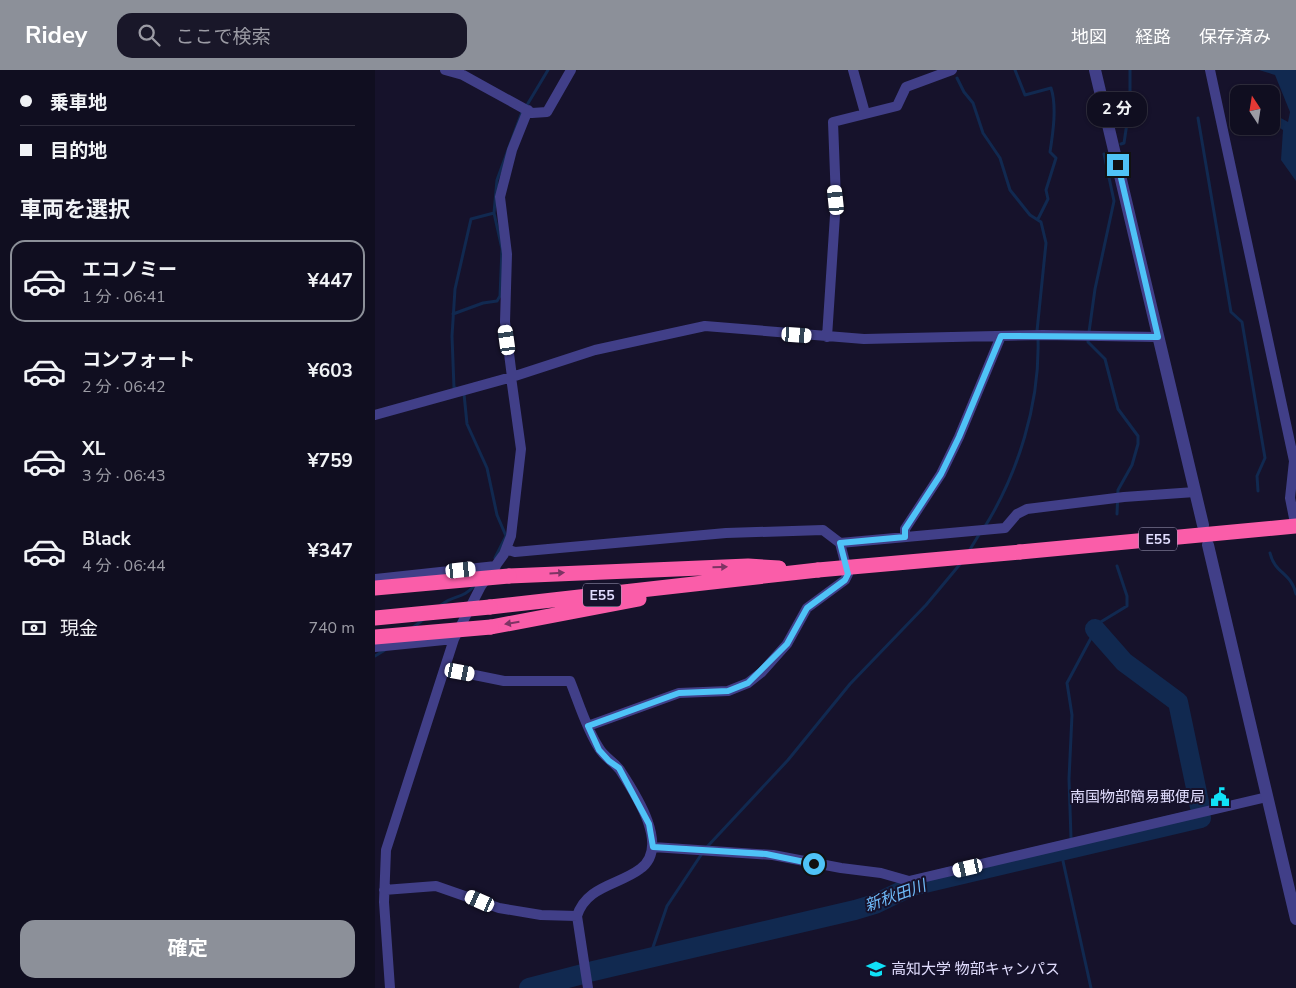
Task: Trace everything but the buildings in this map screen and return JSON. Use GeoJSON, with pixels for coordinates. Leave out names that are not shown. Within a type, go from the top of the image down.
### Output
{"type":"FeatureCollection","features":[{"type":"Feature","properties":{"kind":"highway","name":"E55"},"geometry":{"type":"LineString","coordinates":[[375,618],[714,583],[818,570],[1020,552],[1295,522]]}},
{"type":"Feature","properties":{"kind":"highway"},"geometry":{"type":"LineString","coordinates":[[375,588],[509,576],[748,566],[818,570]]}},
{"type":"Feature","properties":{"kind":"highway"},"geometry":{"type":"LineString","coordinates":[[375,638],[491,626],[584,611],[714,583]]}},
{"type":"Feature","properties":{"kind":"street"},"geometry":{"type":"LineString","coordinates":[[445,70],[463,75],[528,110],[547,112],[571,70]]}},
{"type":"Feature","properties":{"kind":"street"},"geometry":{"type":"LineString","coordinates":[[853,70],[865,113]]}},
{"type":"Feature","properties":{"kind":"street"},"geometry":{"type":"LineString","coordinates":[[827,337],[836,200],[833,122],[897,106],[906,87],[952,70]]}},
{"type":"Feature","properties":{"kind":"street"},"geometry":{"type":"LineString","coordinates":[[1095,70],[1203,525]]}},
{"type":"Feature","properties":{"kind":"street"},"geometry":{"type":"LineString","coordinates":[[1210,70],[1294,461],[1290,498],[1295,522]]}},
{"type":"Feature","properties":{"kind":"street"},"geometry":{"type":"LineString","coordinates":[[390,988],[379,903],[384,890],[386,850],[454,639],[481,586],[496,566],[511,536],[521,449],[505,322],[507,254],[500,197],[512,150],[528,110]]}},
{"type":"Feature","properties":{"kind":"street"},"geometry":{"type":"LineString","coordinates":[[375,415],[511,377],[595,350],[705,326],[864,339],[1001,336],[1158,337]]}},
{"type":"Feature","properties":{"kind":"street"},"geometry":{"type":"LineString","coordinates":[[905,537],[905,529],[941,474],[959,437],[1001,336]]}},
{"type":"Feature","properties":{"kind":"street"},"geometry":{"type":"LineString","coordinates":[[840,543],[1005,528],[1017,514],[1027,510],[1124,497],[1195,492]]}},
{"type":"Feature","properties":{"kind":"street"},"geometry":{"type":"LineString","coordinates":[[506,548],[515,552],[726,533],[823,530],[840,543],[848,574],[845,580],[807,608],[787,644],[748,683],[728,691],[679,693],[588,726]]}},
{"type":"Feature","properties":{"kind":"street"},"geometry":{"type":"LineString","coordinates":[[1208,545],[1296,919]]}},
{"type":"Feature","properties":{"kind":"street"},"geometry":{"type":"LineString","coordinates":[[375,579],[496,566]]}},
{"type":"Feature","properties":{"kind":"street"},"geometry":{"type":"LineString","coordinates":[[375,647],[454,639]]}},
{"type":"Feature","properties":{"kind":"street"},"geometry":{"type":"LineString","coordinates":[[445,669],[504,681],[570,681],[599,750],[619,768],[649,824],[653,847],[649,857],[640,869],[597,890],[584,903],[577,916],[588,988]]}},
{"type":"Feature","properties":{"kind":"street"},"geometry":{"type":"LineString","coordinates":[[653,847],[773,855],[841,868],[881,873],[909,881],[1267,797]]}},
{"type":"Feature","properties":{"kind":"street"},"geometry":{"type":"LineString","coordinates":[[384,890],[436,886],[499,908],[541,914],[577,916]]}},
{"type":"Feature","properties":{"kind":"water"},"geometry":{"type":"Polygon","coordinates":[[[1259,70],[1296,70],[1296,181],[1281,160],[1283,130],[1280,128],[1280,118],[1288,122],[1290,112],[1275,75],[1259,70]]]}},
{"type":"Feature","properties":{"kind":"waterway"},"geometry":{"type":"LineString","coordinates":[[527,105],[548,70]]}},
{"type":"Feature","properties":{"kind":"waterway"},"geometry":{"type":"LineString","coordinates":[[1015,70],[1025,95],[1051,88],[1053,95],[1054,120],[1050,152],[1056,158],[1046,190],[1048,199],[1038,219]]}},
{"type":"Feature","properties":{"kind":"waterway"},"geometry":{"type":"LineString","coordinates":[[1121,144],[1124,143],[1130,103],[1130,70]]}},
{"type":"Feature","properties":{"kind":"waterway"},"geometry":{"type":"LineString","coordinates":[[957,78],[964,92],[973,103],[983,133],[1000,158],[1010,190],[1030,215],[1041,222],[1046,243],[1037,331]]}},
{"type":"Feature","properties":{"kind":"waterway"},"geometry":{"type":"LineString","coordinates":[[456,388],[454,388],[452,336],[455,289],[471,219],[494,213],[497,180],[522,112]]}},
{"type":"Feature","properties":{"kind":"waterway"},"geometry":{"type":"LineString","coordinates":[[1198,118],[1231,312],[1242,322],[1265,458],[1257,476],[1258,491]]}},
{"type":"Feature","properties":{"kind":"waterway"},"geometry":{"type":"LineString","coordinates":[[1089,332],[1095,289],[1114,201],[1104,154]]}},
{"type":"Feature","properties":{"kind":"waterway"},"geometry":{"type":"LineString","coordinates":[[453,314],[483,303],[497,301],[500,296],[502,249],[494,213]]}},
{"type":"Feature","properties":{"kind":"waterway"},"geometry":{"type":"LineString","coordinates":[[984,528],[1007,485],[1017,461],[1031,413],[1038,363],[1038,339]]}},
{"type":"Feature","properties":{"kind":"waterway"},"geometry":{"type":"LineString","coordinates":[[1088,340],[1105,359],[1118,409],[1138,436],[1138,444],[1132,465],[1118,490],[1117,514]]}},
{"type":"Feature","properties":{"kind":"waterway"},"geometry":{"type":"LineString","coordinates":[[464,394],[467,424],[487,468],[497,515],[506,536],[495,558]]}},
{"type":"Feature","properties":{"kind":"waterway"},"geometry":{"type":"LineString","coordinates":[[969,551],[980,533]]}},
{"type":"Feature","properties":{"kind":"waterway"},"geometry":{"type":"LineString","coordinates":[[1270,553],[1275,565],[1291,581],[1296,594]]}},
{"type":"Feature","properties":{"kind":"waterway"},"geometry":{"type":"LineString","coordinates":[[706,848],[788,760],[850,684],[926,605],[961,563]]}},
{"type":"Feature","properties":{"kind":"waterway"},"geometry":{"type":"LineString","coordinates":[[1071,838],[1069,779],[1072,715],[1067,683],[1099,623],[1127,606],[1127,596],[1117,566]]}},
{"type":"Feature","properties":{"kind":"waterway"},"geometry":{"type":"LineString","coordinates":[[441,605],[450,599],[466,593],[475,585]]}},
{"type":"Feature","properties":{"kind":"waterway"},"geometry":{"type":"LineString","coordinates":[[411,629],[424,619]]}},
{"type":"Feature","properties":{"kind":"waterway","name":"新秋田川"},"geometry":{"type":"LineString","coordinates":[[1095,629],[1124,662],[1178,702],[1200,807]]}},
{"type":"Feature","properties":{"kind":"waterway"},"geometry":{"type":"LineString","coordinates":[[375,656],[385,650]]}},
{"type":"Feature","properties":{"kind":"waterway","name":"新秋田川"},"geometry":{"type":"LineString","coordinates":[[589,972],[855,910],[875,904],[912,886],[1201,818]]}},
{"type":"Feature","properties":{"kind":"waterway"},"geometry":{"type":"LineString","coordinates":[[1061,852],[1091,988]]}},
{"type":"Feature","properties":{"kind":"waterway"},"geometry":{"type":"LineString","coordinates":[[649,959],[667,906],[701,855]]}},
{"type":"Feature","properties":{"kind":"waterway","name":"新秋田川"},"geometry":{"type":"LineString","coordinates":[[529,988],[583,974]]}},
{"type":"Feature","properties":{"kind":"place","name":"南国物部簡易郵便局"},"geometry":{"type":"Point","coordinates":[1220,797]}},
{"type":"Feature","properties":{"kind":"place","name":"高知大学 物部キャンパス"},"geometry":{"type":"Point","coordinates":[876,969]}},
{"type":"Feature","properties":{"kind":"route"},"geometry":{"type":"LineString","coordinates":[[814,864],[766,854],[737,854],[653,847],[651,828],[619,768],[599,750],[588,726],[679,693],[728,691],[748,683],[762,672],[787,644],[807,608],[845,580],[848,574],[840,543],[905,537],[905,529],[941,474],[959,437],[1001,336],[1158,337],[1118,165]]}}]}
